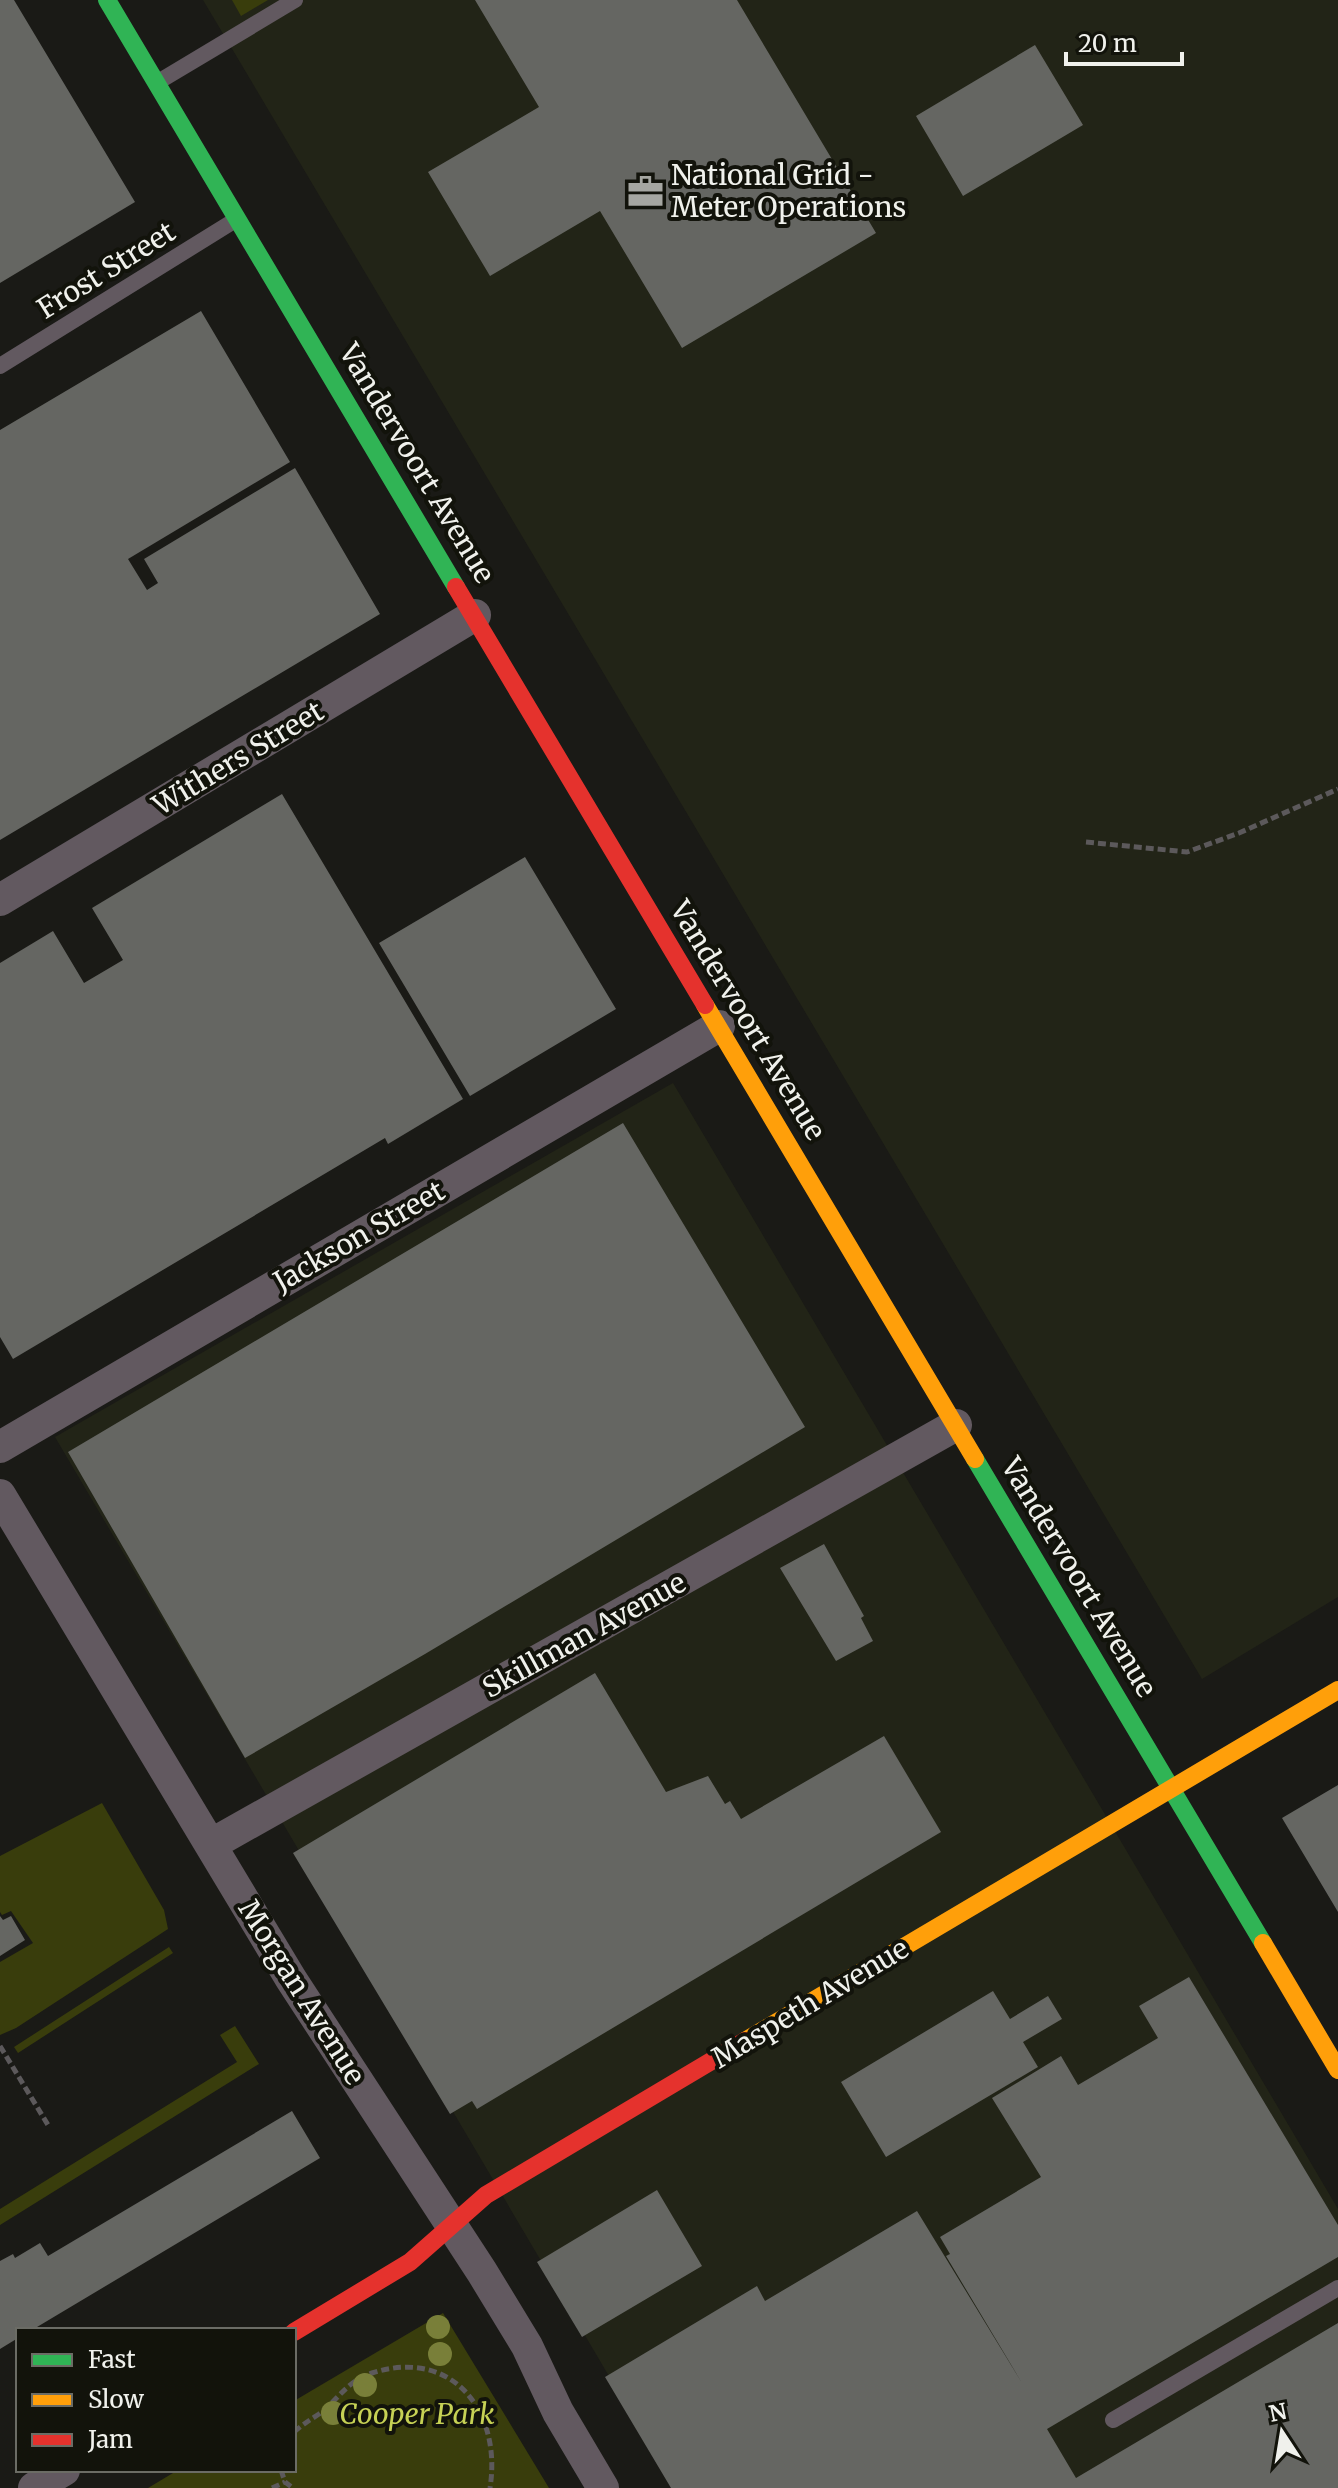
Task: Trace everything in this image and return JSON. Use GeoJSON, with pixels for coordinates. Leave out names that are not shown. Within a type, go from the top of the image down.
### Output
{"type":"FeatureCollection","features":[{"type":"Feature","properties":{"kind":"main road","name":"Vandervoort Avenue"},"geometry":{"type":"LineString","coordinates":[[107,0],[1338,2070]]}},
{"type":"Feature","properties":{"kind":"main road","name":"Maspeth Avenue"},"geometry":{"type":"LineString","coordinates":[[296,2331],[410,2262],[486,2195],[1338,1690]]}},
{"type":"Feature","properties":{"kind":"street","name":"Withers Street"},"geometry":{"type":"LineString","coordinates":[[0,900],[475,615]]}},
{"type":"Feature","properties":{"kind":"street","name":"Jackson Street"},"geometry":{"type":"LineString","coordinates":[[0,1447],[719,1026]]}},
{"type":"Feature","properties":{"kind":"street","name":"Skillman Avenue"},"geometry":{"type":"LineString","coordinates":[[212,1844],[956,1425]]}},
{"type":"Feature","properties":{"kind":"street","name":"Morgan Avenue"},"geometry":{"type":"LineString","coordinates":[[0,1495],[291,1979],[527,2346],[558,2412],[603,2488]]}},
{"type":"Feature","properties":{"kind":"street"},"geometry":{"type":"LineString","coordinates":[[34,2488],[61,2472]]}},
{"type":"Feature","properties":{"kind":"lane"},"geometry":{"type":"LineString","coordinates":[[157,83],[295,0]]}},
{"type":"Feature","properties":{"kind":"lane","name":"Frost Street"},"geometry":{"type":"LineString","coordinates":[[0,366],[239,218]]}},
{"type":"Feature","properties":{"kind":"lane"},"geometry":{"type":"LineString","coordinates":[[1113,2420],[1338,2288]]}},
{"type":"Feature","properties":{"kind":"path"},"geometry":{"type":"LineString","coordinates":[[1086,842],[1187,852],[1239,833],[1338,789]]}},
{"type":"Feature","properties":{"kind":"path"},"geometry":{"type":"LineString","coordinates":[[0,2046],[48,2125]]}},
{"type":"Feature","properties":{"kind":"path"},"geometry":{"type":"LineString","coordinates":[[296,2431],[320,2413],[350,2383],[393,2368],[430,2368],[453,2380],[476,2403],[487,2425],[493,2453],[490,2488]]}},
{"type":"Feature","properties":{"kind":"path"},"geometry":{"type":"LineString","coordinates":[[282,2472],[285,2482],[293,2488]]}},
{"type":"Feature","properties":{"kind":"path"},"geometry":{"type":"LineString","coordinates":[[272,2488],[285,2482]]}},
{"type":"Feature","properties":{"kind":"shaded area"},"geometry":{"type":"Polygon","coordinates":[[[203,0],[1338,0],[1338,1597],[1202,1679],[203,0]]]}},
{"type":"Feature","properties":{"kind":"shaded area"},"geometry":{"type":"Polygon","coordinates":[[[673,1083],[1338,2209],[1338,2488],[675,2488],[55,1437],[673,1083]]]}},
{"type":"Feature","properties":{"kind":"green space"},"geometry":{"type":"Polygon","coordinates":[[[232,0],[268,0],[241,16],[232,0]]]}},
{"type":"Feature","properties":{"kind":"green space"},"geometry":{"type":"Polygon","coordinates":[[[102,1803],[164,1910],[168,1929],[16,2028],[0,2035],[0,1962],[33,1943],[11,1911],[2,1915],[0,1912],[0,1856],[102,1803]]]}},
{"type":"Feature","properties":{"kind":"green space"},"geometry":{"type":"Polygon","coordinates":[[[169,1947],[173,1953],[18,2053],[14,2047],[169,1947]]]}},
{"type":"Feature","properties":{"kind":"green space"},"geometry":{"type":"Polygon","coordinates":[[[235,2026],[259,2064],[0,2225],[0,2209],[237,2062],[220,2035],[235,2026]]]}},
{"type":"Feature","properties":{"kind":"green space","name":"Cooper Park"},"geometry":{"type":"Polygon","coordinates":[[[443,2313],[549,2488],[148,2488],[175,2472],[296,2472],[296,2400],[443,2313]]]}},
{"type":"Feature","properties":{"kind":"building"},"geometry":{"type":"Polygon","coordinates":[[[0,0],[14,0],[135,202],[0,283],[0,0]]]}},
{"type":"Feature","properties":{"kind":"building","name":"National Grid - Meter Operations"},"geometry":{"type":"Polygon","coordinates":[[[475,0],[737,0],[876,233],[682,348],[600,211],[490,276],[428,172],[539,107],[475,0]]]}},
{"type":"Feature","properties":{"kind":"building"},"geometry":{"type":"Polygon","coordinates":[[[1035,45],[1083,125],[963,196],[916,116],[1035,45]]]}},
{"type":"Feature","properties":{"kind":"building"},"geometry":{"type":"Polygon","coordinates":[[[201,311],[290,462],[128,559],[147,590],[158,583],[144,559],[295,468],[380,614],[0,840],[0,430],[201,311]]]}},
{"type":"Feature","properties":{"kind":"building"},"geometry":{"type":"Polygon","coordinates":[[[282,794],[463,1099],[388,1144],[385,1138],[13,1359],[0,1337],[0,963],[53,931],[84,983],[123,960],[92,908],[282,794]]]}},
{"type":"Feature","properties":{"kind":"building"},"geometry":{"type":"Polygon","coordinates":[[[525,857],[616,1009],[470,1096],[379,943],[525,857]]]}},
{"type":"Feature","properties":{"kind":"building"},"geometry":{"type":"Polygon","coordinates":[[[623,1123],[805,1427],[245,1758],[68,1452],[623,1123]]]}},
{"type":"Feature","properties":{"kind":"building"},"geometry":{"type":"Polygon","coordinates":[[[824,1544],[864,1616],[861,1618],[873,1641],[836,1661],[780,1568],[824,1544]]]}},
{"type":"Feature","properties":{"kind":"building"},"geometry":{"type":"Polygon","coordinates":[[[595,1673],[666,1792],[708,1776],[725,1804],[730,1801],[741,1819],[884,1736],[941,1832],[477,2109],[472,2101],[450,2114],[293,1853],[595,1673]]]}},
{"type":"Feature","properties":{"kind":"building"},"geometry":{"type":"Polygon","coordinates":[[[1338,1785],[1338,1912],[1282,1818],[1338,1785]]]}},
{"type":"Feature","properties":{"kind":"building"},"geometry":{"type":"Polygon","coordinates":[[[0,1916],[3,1920],[11,1916],[25,1940],[0,1956],[0,1916]]]}},
{"type":"Feature","properties":{"kind":"building"},"geometry":{"type":"Polygon","coordinates":[[[1189,1977],[1338,2225],[1338,2257],[1047,2429],[1076,2478],[1338,2323],[1338,2488],[671,2488],[605,2377],[757,2286],[765,2301],[917,2211],[1022,2383],[946,2256],[950,2254],[940,2237],[1041,2177],[992,2098],[1061,2056],[1078,2085],[1158,2038],[1139,2006],[1189,1977]]]}},
{"type":"Feature","properties":{"kind":"building"},"geometry":{"type":"Polygon","coordinates":[[[993,1991],[1010,2019],[1048,1996],[1062,2019],[1023,2042],[1038,2067],[886,2157],[841,2082],[993,1991]]]}},
{"type":"Feature","properties":{"kind":"building"},"geometry":{"type":"Polygon","coordinates":[[[292,2111],[320,2158],[35,2328],[16,2328],[16,2339],[0,2349],[0,2261],[13,2254],[15,2258],[40,2243],[48,2256],[292,2111]]]}},
{"type":"Feature","properties":{"kind":"building"},"geometry":{"type":"Polygon","coordinates":[[[657,2190],[702,2266],[582,2337],[537,2262],[657,2190]]]}},
{"type":"Feature","properties":{"kind":"traffic: fast"},"geometry":{"type":"LineString","coordinates":[[107,0],[456,587]]}},
{"type":"Feature","properties":{"kind":"traffic: fast"},"geometry":{"type":"LineString","coordinates":[[975,1459],[1263,1943]]}},
{"type":"Feature","properties":{"kind":"traffic: slow"},"geometry":{"type":"LineString","coordinates":[[705,1005],[975,1459]]}},
{"type":"Feature","properties":{"kind":"traffic: slow"},"geometry":{"type":"LineString","coordinates":[[745,2041],[1338,1690]]}},
{"type":"Feature","properties":{"kind":"traffic: slow"},"geometry":{"type":"LineString","coordinates":[[1263,1943],[1338,2070]]}},
{"type":"Feature","properties":{"kind":"traffic: jam"},"geometry":{"type":"LineString","coordinates":[[456,587],[705,1005]]}},
{"type":"Feature","properties":{"kind":"traffic: jam"},"geometry":{"type":"LineString","coordinates":[[296,2331],[410,2262],[486,2195],[745,2041]]}},
{"type":"Feature","properties":{"kind":"place","name":"National Grid - Meter Operations"},"geometry":{"type":"Point","coordinates":[645,191]}}]}
